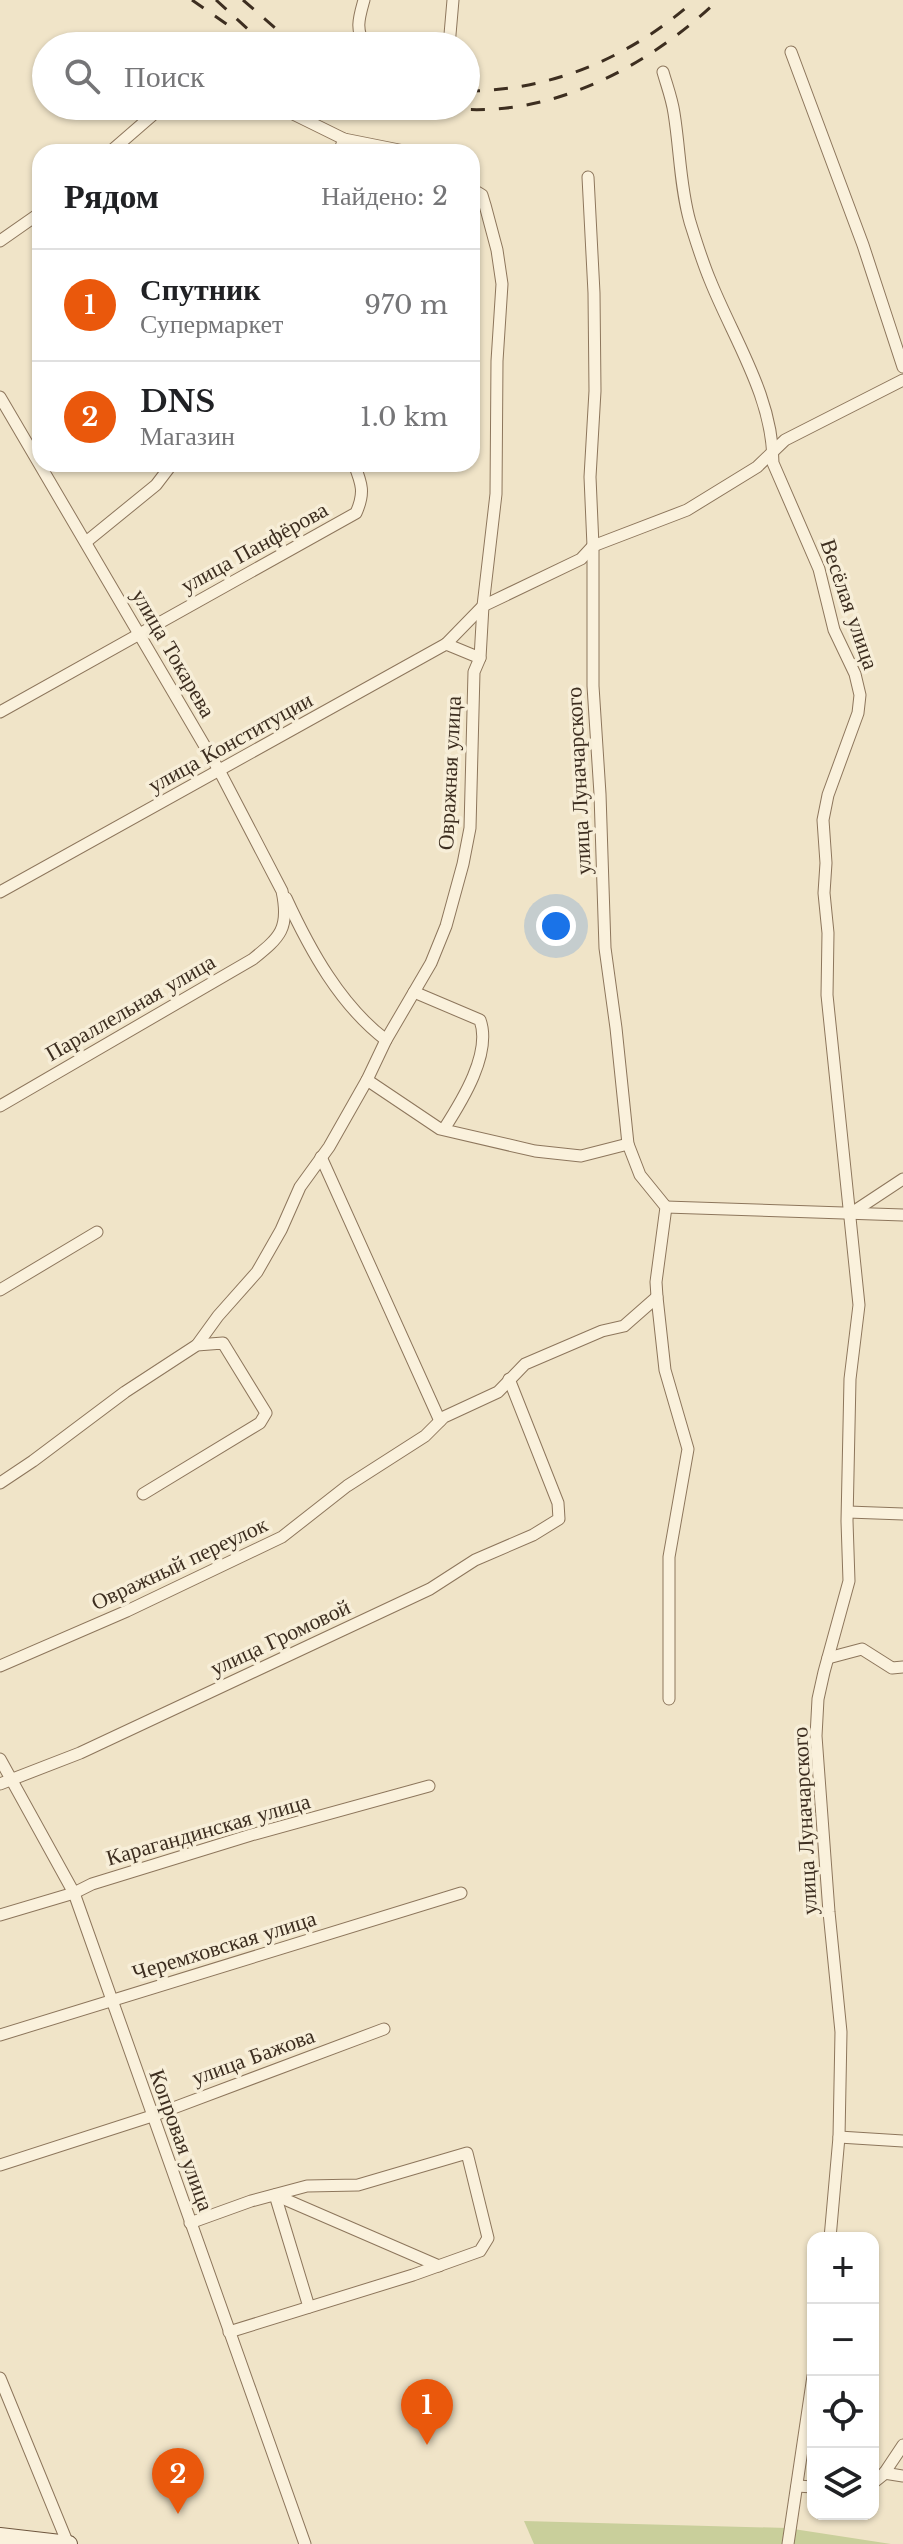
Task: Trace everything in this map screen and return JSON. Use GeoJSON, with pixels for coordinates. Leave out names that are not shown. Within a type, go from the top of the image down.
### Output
{"type":"FeatureCollection","features":[{"type":"Feature","properties":{"kind":"street"},"geometry":{"type":"LineString","coordinates":[[360,32],[358,24],[364,0]]}},
{"type":"Feature","properties":{"kind":"street"},"geometry":{"type":"LineString","coordinates":[[450,32],[453,0]]}},
{"type":"Feature","properties":{"kind":"street"},"geometry":{"type":"LineString","coordinates":[[791,52],[863,245],[903,367]]}},
{"type":"Feature","properties":{"kind":"street","name":"Весёлая улица"},"geometry":{"type":"LineString","coordinates":[[663,72],[674,111],[681,181],[689,219],[710,280],[766,409],[773,463],[819,569],[834,630],[855,674],[860,695],[858,713],[828,795],[823,820],[828,933],[827,995],[849,1214]]}},
{"type":"Feature","properties":{"kind":"street"},"geometry":{"type":"LineString","coordinates":[[119,144],[147,120]]}},
{"type":"Feature","properties":{"kind":"street"},"geometry":{"type":"LineString","coordinates":[[305,120],[344,139],[369,144]]}},
{"type":"Feature","properties":{"kind":"street"},"geometry":{"type":"LineString","coordinates":[[342,144],[344,139]]}},
{"type":"Feature","properties":{"kind":"street","name":"улица Луначарского"},"geometry":{"type":"LineString","coordinates":[[588,177],[595,391],[590,477],[593,686],[605,948],[628,1144],[640,1175],[666,1207]]}},
{"type":"Feature","properties":{"kind":"street","name":"Овражная улица"},"geometry":{"type":"LineString","coordinates":[[0,1483],[125,1392],[197,1345],[257,1272],[281,1230],[300,1187],[367,1080],[386,1040],[431,963],[446,926],[470,828],[474,672],[480,658],[496,494],[497,361],[502,284],[500,262],[480,194]]}},
{"type":"Feature","properties":{"kind":"street"},"geometry":{"type":"LineString","coordinates":[[0,241],[32,219]]}},
{"type":"Feature","properties":{"kind":"street"},"geometry":{"type":"LineString","coordinates":[[483,606],[581,559],[593,546],[687,510],[757,467],[785,440],[903,380]]}},
{"type":"Feature","properties":{"kind":"street","name":"улица Токарева"},"geometry":{"type":"LineString","coordinates":[[0,397],[32,451]]}},
{"type":"Feature","properties":{"kind":"street","name":"улица Токарева"},"geometry":{"type":"LineString","coordinates":[[44,472],[220,772],[282,891],[283,927],[278,938]]}},
{"type":"Feature","properties":{"kind":"street"},"geometry":{"type":"LineString","coordinates":[[86,542],[156,485],[166,472]]}},
{"type":"Feature","properties":{"kind":"street","name":"улица Панфёрова"},"geometry":{"type":"LineString","coordinates":[[0,712],[356,513],[363,498],[363,487],[357,472]]}},
{"type":"Feature","properties":{"kind":"street","name":"улица Конституции"},"geometry":{"type":"LineString","coordinates":[[0,892],[446,644],[483,606]]}},
{"type":"Feature","properties":{"kind":"street"},"geometry":{"type":"LineString","coordinates":[[446,644],[480,658]]}},
{"type":"Feature","properties":{"kind":"street"},"geometry":{"type":"LineString","coordinates":[[282,891],[332,981],[358,1017],[386,1040]]}},
{"type":"Feature","properties":{"kind":"street","name":"Параллельная улица"},"geometry":{"type":"LineString","coordinates":[[0,1106],[253,959],[278,938]]}},
{"type":"Feature","properties":{"kind":"street"},"geometry":{"type":"LineString","coordinates":[[414,992],[480,1020],[485,1033],[469,1089],[444,1129]]}},
{"type":"Feature","properties":{"kind":"street"},"geometry":{"type":"LineString","coordinates":[[367,1080],[440,1129],[535,1151],[581,1156],[628,1144]]}},
{"type":"Feature","properties":{"kind":"street"},"geometry":{"type":"LineString","coordinates":[[321,1157],[442,1419]]}},
{"type":"Feature","properties":{"kind":"street"},"geometry":{"type":"LineString","coordinates":[[849,1214],[903,1179]]}},
{"type":"Feature","properties":{"kind":"street"},"geometry":{"type":"LineString","coordinates":[[669,1699],[669,1557],[688,1449],[665,1370],[657,1297],[656,1282],[666,1207],[903,1215]]}},
{"type":"Feature","properties":{"kind":"street","name":"улица Луначарского"},"geometry":{"type":"LineString","coordinates":[[831,2232],[839,2137],[841,2032],[816,1736],[818,1699],[849,1581],[850,1379],[859,1305],[849,1214]]}},
{"type":"Feature","properties":{"kind":"street"},"geometry":{"type":"LineString","coordinates":[[0,1290],[97,1232]]}},
{"type":"Feature","properties":{"kind":"street","name":"Овражный переулок"},"geometry":{"type":"LineString","coordinates":[[0,1666],[127,1611],[282,1537],[347,1486],[425,1436],[442,1419],[498,1392],[525,1364],[602,1331],[624,1326],[657,1297]]}},
{"type":"Feature","properties":{"kind":"street"},"geometry":{"type":"LineString","coordinates":[[143,1494],[260,1423],[266,1413],[223,1343],[197,1345]]}},
{"type":"Feature","properties":{"kind":"street","name":"улица Громовой"},"geometry":{"type":"LineString","coordinates":[[6,1783],[80,1753],[430,1589],[475,1560],[533,1535],[559,1519],[558,1503],[509,1379]]}},
{"type":"Feature","properties":{"kind":"street"},"geometry":{"type":"LineString","coordinates":[[848,1512],[903,1514]]}},
{"type":"Feature","properties":{"kind":"street"},"geometry":{"type":"LineString","coordinates":[[828,1658],[862,1649],[892,1668],[903,1667]]}},
{"type":"Feature","properties":{"kind":"street","name":"Копровая улица"},"geometry":{"type":"LineString","coordinates":[[0,1759],[6,1783],[74,1893],[305,2544]]}},
{"type":"Feature","properties":{"kind":"street","name":"Карагандинская улица"},"geometry":{"type":"LineString","coordinates":[[0,1915],[236,1839],[429,1786]]}},
{"type":"Feature","properties":{"kind":"street","name":"Черемховская улица"},"geometry":{"type":"LineString","coordinates":[[0,2035],[461,1893]]}},
{"type":"Feature","properties":{"kind":"street","name":"улица Бажова"},"geometry":{"type":"LineString","coordinates":[[0,2165],[152,2116],[384,2029]]}},
{"type":"Feature","properties":{"kind":"street"},"geometry":{"type":"LineString","coordinates":[[839,2137],[903,2141]]}},
{"type":"Feature","properties":{"kind":"street"},"geometry":{"type":"LineString","coordinates":[[190,2223],[307,2186],[358,2185],[467,2153],[488,2238],[480,2251],[229,2332]]}},
{"type":"Feature","properties":{"kind":"street"},"geometry":{"type":"LineString","coordinates":[[275,2195],[439,2266]]}},
{"type":"Feature","properties":{"kind":"street"},"geometry":{"type":"LineString","coordinates":[[275,2195],[309,2307]]}},
{"type":"Feature","properties":{"kind":"street"},"geometry":{"type":"LineString","coordinates":[[0,2378],[68,2544],[0,2536]]}},
{"type":"Feature","properties":{"kind":"street"},"geometry":{"type":"LineString","coordinates":[[788,2544],[807,2417]]}},
{"type":"Feature","properties":{"kind":"street"},"geometry":{"type":"LineString","coordinates":[[879,2478],[903,2445]]}},
{"type":"Feature","properties":{"kind":"street"},"geometry":{"type":"LineString","coordinates":[[884,2473],[903,2476]]}},
{"type":"Feature","properties":{"kind":"street"},"geometry":{"type":"LineString","coordinates":[[797,2486],[807,2487]]}},
{"type":"Feature","properties":{"kind":"green space"},"geometry":{"type":"Polygon","coordinates":[[[524,2521],[787,2528],[891,2544],[534,2544],[524,2521]]]}},
{"type":"Feature","properties":{"kind":"railway"},"geometry":{"type":"LineString","coordinates":[[192,0],[235,30]]}},
{"type":"Feature","properties":{"kind":"railway"},"geometry":{"type":"LineString","coordinates":[[216,0],[251,32]]}},
{"type":"Feature","properties":{"kind":"railway"},"geometry":{"type":"LineString","coordinates":[[243,0],[280,32]]}},
{"type":"Feature","properties":{"kind":"railway"},"geometry":{"type":"LineString","coordinates":[[480,90],[529,85],[589,67],[644,38],[695,0]]}},
{"type":"Feature","properties":{"kind":"railway"},"geometry":{"type":"LineString","coordinates":[[480,109],[526,105],[556,98],[616,74],[670,40],[718,0]]}},
{"type":"Feature","properties":{"kind":"place","name":"Спутник"},"geometry":{"type":"Point","coordinates":[427,2445]}},
{"type":"Feature","properties":{"kind":"place","name":"DNS"},"geometry":{"type":"Point","coordinates":[178,2514]}}]}
